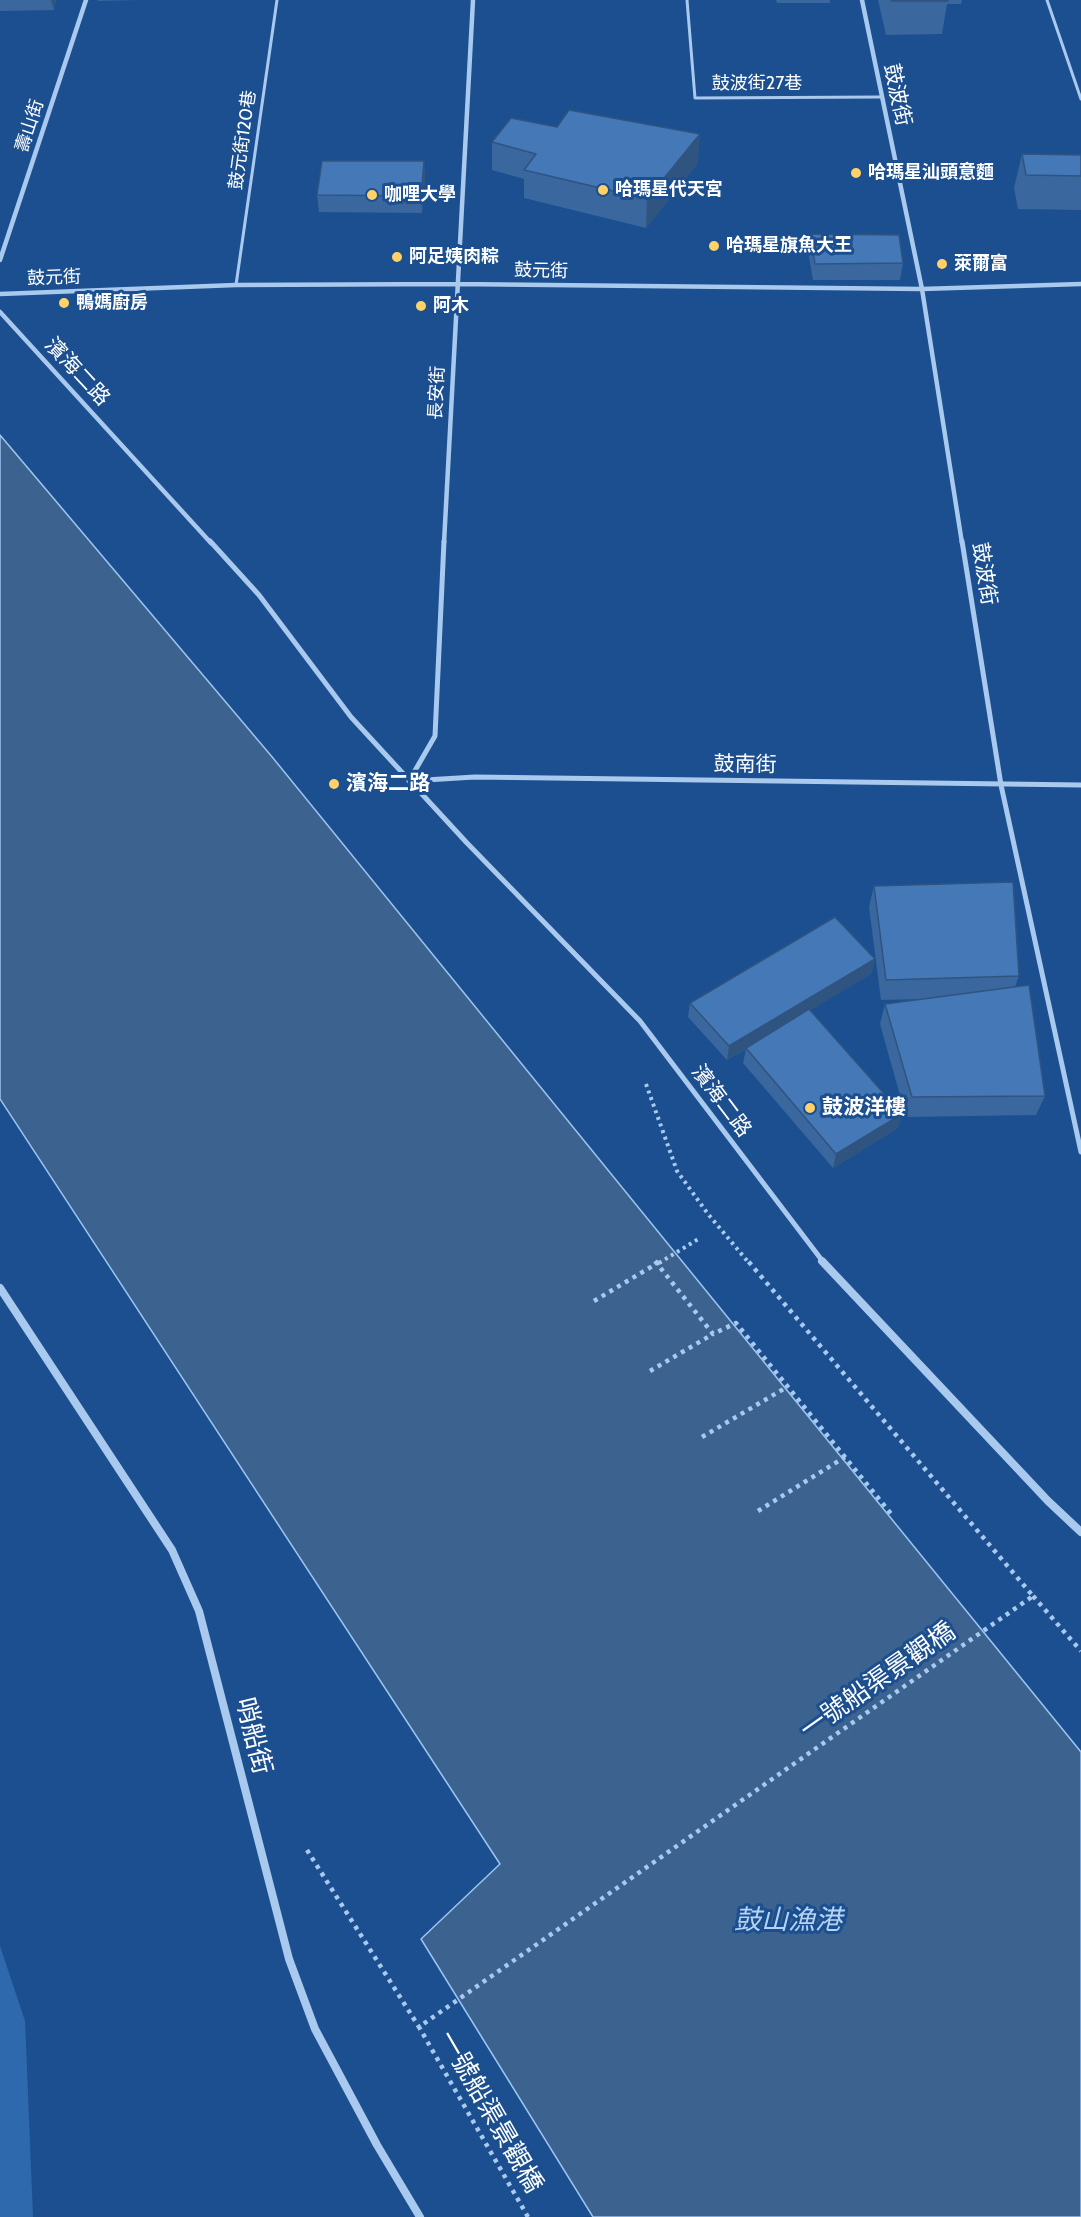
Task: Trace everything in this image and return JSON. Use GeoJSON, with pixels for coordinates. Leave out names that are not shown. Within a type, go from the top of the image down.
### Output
{"type":"FeatureCollection","features":[{"type":"Feature","properties":{"kind":"street","name":"壽山街"},"geometry":{"type":"LineString","coordinates":[[0,260],[86,0]]}},
{"type":"Feature","properties":{"kind":"street","name":"長安街"},"geometry":{"type":"LineString","coordinates":[[409,781],[435,736],[456,284],[473,0]]}},
{"type":"Feature","properties":{"kind":"street","name":"鼓波街"},"geometry":{"type":"LineString","coordinates":[[862,0],[880,97],[922,289],[1001,785],[1081,1152]]}},
{"type":"Feature","properties":{"kind":"street","name":"鼓元街"},"geometry":{"type":"LineString","coordinates":[[0,294],[236,285],[456,284],[922,289],[1081,284]]}},
{"type":"Feature","properties":{"kind":"street","name":"濱海二路"},"geometry":{"type":"LineString","coordinates":[[0,312],[259,595],[351,717],[409,781],[640,1021],[813,1251],[1048,1501],[1081,1532]]}},
{"type":"Feature","properties":{"kind":"street","name":"鼓南街"},"geometry":{"type":"LineString","coordinates":[[409,781],[476,777],[1081,785]]}},
{"type":"Feature","properties":{"kind":"street","name":"哨船街"},"geometry":{"type":"LineString","coordinates":[[0,1288],[172,1550],[195,1600],[293,1968],[315,2029],[377,2145],[420,2217]]}},
{"type":"Feature","properties":{"kind":"lane","name":"鼓元街120巷"},"geometry":{"type":"LineString","coordinates":[[236,285],[278,0]]}},
{"type":"Feature","properties":{"kind":"lane","name":"鼓波街27巷"},"geometry":{"type":"LineString","coordinates":[[687,0],[695,98],[880,97]]}},
{"type":"Feature","properties":{"kind":"lane"},"geometry":{"type":"LineString","coordinates":[[1047,0],[1081,99]]}},
{"type":"Feature","properties":{"kind":"path"},"geometry":{"type":"LineString","coordinates":[[655,1112],[677,1171],[708,1214],[1081,1651]]}},
{"type":"Feature","properties":{"kind":"path"},"geometry":{"type":"LineString","coordinates":[[594,1301],[700,1238]]}},
{"type":"Feature","properties":{"kind":"path"},"geometry":{"type":"LineString","coordinates":[[655,1261],[713,1334]]}},
{"type":"Feature","properties":{"kind":"path"},"geometry":{"type":"LineString","coordinates":[[650,1371],[736,1323],[892,1515]]}},
{"type":"Feature","properties":{"kind":"path"},"geometry":{"type":"LineString","coordinates":[[702,1437],[788,1387]]}},
{"type":"Feature","properties":{"kind":"path"},"geometry":{"type":"LineString","coordinates":[[758,1511],[845,1457]]}},
{"type":"Feature","properties":{"kind":"path","name":"一號船渠景觀橋"},"geometry":{"type":"LineString","coordinates":[[528,2217],[419,2027],[1033,1596]]}},
{"type":"Feature","properties":{"kind":"path"},"geometry":{"type":"LineString","coordinates":[[307,1850],[419,2027]]}},
{"type":"Feature","properties":{"kind":"shaded area"},"geometry":{"type":"Polygon","coordinates":[[[0,1946],[25,2021],[33,2217],[0,2217],[0,1946]]]}},
{"type":"Feature","properties":{"kind":"water","name":"鼓山漁港"},"geometry":{"type":"Polygon","coordinates":[[[0,435],[273,758],[1081,1752],[1081,2217],[593,2217],[421,1939],[500,1864],[0,1099],[0,435]]]}},
{"type":"Feature","properties":{"kind":"building"},"geometry":{"type":"Polygon","coordinates":[[[947,0],[948,1],[891,1],[947,0]]]}},
{"type":"Feature","properties":{"kind":"building"},"geometry":{"type":"Polygon","coordinates":[[[569,110],[700,134],[647,199],[524,170],[536,154],[492,142],[511,118],[557,127],[569,110]]]}},
{"type":"Feature","properties":{"kind":"building"},"geometry":{"type":"Polygon","coordinates":[[[1022,154],[1081,155],[1081,176],[1026,175],[1022,154]]]}},
{"type":"Feature","properties":{"kind":"building"},"geometry":{"type":"Polygon","coordinates":[[[322,161],[424,161],[421,196],[317,195],[322,161]]]}},
{"type":"Feature","properties":{"kind":"building"},"geometry":{"type":"Polygon","coordinates":[[[810,234],[899,235],[903,263],[815,264],[810,234]]]}},
{"type":"Feature","properties":{"kind":"building"},"geometry":{"type":"Polygon","coordinates":[[[1013,882],[1019,976],[886,980],[874,886],[1013,882]]]}},
{"type":"Feature","properties":{"kind":"building"},"geometry":{"type":"Polygon","coordinates":[[[835,917],[875,959],[729,1046],[690,1003],[835,917]]]}},
{"type":"Feature","properties":{"kind":"building"},"geometry":{"type":"Polygon","coordinates":[[[1029,985],[1045,1096],[912,1097],[885,1004],[1029,985]]]}},
{"type":"Feature","properties":{"kind":"building"},"geometry":{"type":"Polygon","coordinates":[[[809,1009],[902,1114],[836,1154],[746,1048],[809,1009]]]}},
{"type":"Feature","properties":{"kind":"place","name":"哈瑪星汕頭意麵"},"geometry":{"type":"Point","coordinates":[856,173]}},
{"type":"Feature","properties":{"kind":"place","name":"哈瑪星代天宮"},"geometry":{"type":"Point","coordinates":[603,190]}},
{"type":"Feature","properties":{"kind":"place","name":"咖哩大學"},"geometry":{"type":"Point","coordinates":[372,195]}},
{"type":"Feature","properties":{"kind":"place","name":"哈瑪星旗魚大王"},"geometry":{"type":"Point","coordinates":[714,246]}},
{"type":"Feature","properties":{"kind":"place","name":"阿足姨肉粽"},"geometry":{"type":"Point","coordinates":[397,257]}},
{"type":"Feature","properties":{"kind":"place","name":"萊爾富"},"geometry":{"type":"Point","coordinates":[942,264]}},
{"type":"Feature","properties":{"kind":"place","name":"鴨媽廚房"},"geometry":{"type":"Point","coordinates":[64,303]}},
{"type":"Feature","properties":{"kind":"place","name":"阿木"},"geometry":{"type":"Point","coordinates":[421,306]}},
{"type":"Feature","properties":{"kind":"place","name":"濱海二路"},"geometry":{"type":"Point","coordinates":[334,784]}},
{"type":"Feature","properties":{"kind":"place","name":"鼓波洋樓"},"geometry":{"type":"Point","coordinates":[810,1108]}}]}
